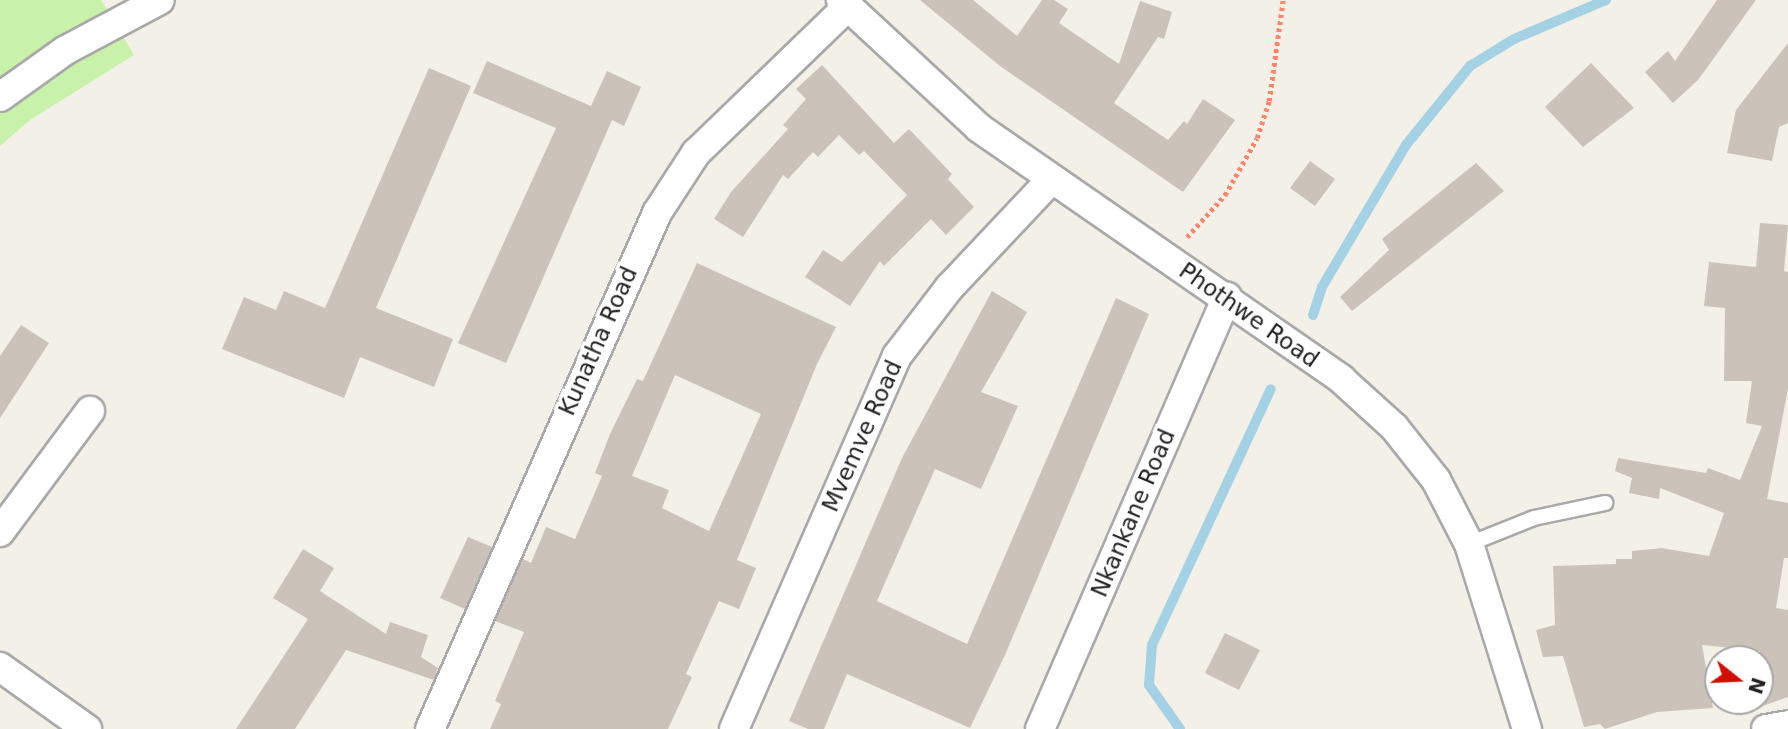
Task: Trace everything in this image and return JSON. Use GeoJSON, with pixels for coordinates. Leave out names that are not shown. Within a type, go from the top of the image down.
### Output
{"type":"FeatureCollection","features":[{"type":"Feature","properties":{"kind":"street"},"geometry":{"type":"LineString","coordinates":[[0,97],[65,50],[160,0]]}},
{"type":"Feature","properties":{"kind":"street","name":"Phothwe Road"},"geometry":{"type":"LineString","coordinates":[[845,3],[938,94],[1050,181],[1227,297],[1341,379],[1394,427],[1436,480],[1469,544],[1527,729]]}},
{"type":"Feature","properties":{"kind":"street","name":"Kunatha Road"},"geometry":{"type":"LineString","coordinates":[[430,729],[657,213],[696,153],[845,3]]}},
{"type":"Feature","properties":{"kind":"street","name":"Mvemve Road"},"geometry":{"type":"LineString","coordinates":[[734,729],[897,356],[949,288],[1050,181]]}},
{"type":"Feature","properties":{"kind":"street","name":"Nkankane Road"},"geometry":{"type":"LineString","coordinates":[[1040,729],[1227,297]]}},
{"type":"Feature","properties":{"kind":"street"},"geometry":{"type":"LineString","coordinates":[[0,532],[90,411]]}},
{"type":"Feature","properties":{"kind":"street"},"geometry":{"type":"LineString","coordinates":[[0,667],[87,729]]}},
{"type":"Feature","properties":{"kind":"street"},"geometry":{"type":"LineString","coordinates":[[1766,729],[1788,725]]}},
{"type":"Feature","properties":{"kind":"lane"},"geometry":{"type":"LineString","coordinates":[[1469,544],[1534,518],[1605,503]]}},
{"type":"Feature","properties":{"kind":"path"},"geometry":{"type":"LineString","coordinates":[[1170,260],[1225,195],[1257,138],[1269,101],[1283,0]]}},
{"type":"Feature","properties":{"kind":"green space"},"geometry":{"type":"Polygon","coordinates":[[[0,0],[101,0],[134,55],[30,120],[0,146],[0,0]]]}},
{"type":"Feature","properties":{"kind":"building"},"geometry":{"type":"Polygon","coordinates":[[[920,0],[973,0],[1017,36],[1042,0],[1054,0],[1068,9],[1059,23],[1119,64],[1140,1],[1172,12],[1164,39],[1158,37],[1114,103],[1168,140],[1184,121],[1187,124],[1203,99],[1235,120],[1183,192],[1000,66],[920,0]]]}},
{"type":"Feature","properties":{"kind":"building"},"geometry":{"type":"Polygon","coordinates":[[[1717,0],[1756,0],[1698,80],[1673,103],[1645,72],[1668,51],[1675,61],[1717,0]]]}},
{"type":"Feature","properties":{"kind":"building"},"geometry":{"type":"Polygon","coordinates":[[[1788,43],[1788,123],[1779,127],[1772,161],[1727,153],[1736,110],[1788,43]]]}},
{"type":"Feature","properties":{"kind":"building"},"geometry":{"type":"Polygon","coordinates":[[[487,61],[591,106],[607,71],[641,87],[624,126],[612,120],[506,363],[458,343],[556,128],[473,93],[487,61]]]}},
{"type":"Feature","properties":{"kind":"building"},"geometry":{"type":"Polygon","coordinates":[[[1591,63],[1634,108],[1583,147],[1545,107],[1591,63]]]}},
{"type":"Feature","properties":{"kind":"building"},"geometry":{"type":"Polygon","coordinates":[[[822,65],[894,143],[909,129],[952,174],[948,179],[974,207],[946,235],[931,219],[884,266],[880,261],[850,306],[805,277],[823,250],[842,262],[907,195],[864,151],[859,155],[839,135],[818,157],[813,152],[788,179],[783,175],[743,237],[714,219],[731,192],[788,129],[783,125],[806,99],[796,89],[822,65]]]}},
{"type":"Feature","properties":{"kind":"building"},"geometry":{"type":"Polygon","coordinates":[[[429,68],[471,86],[376,308],[453,339],[434,387],[360,357],[344,398],[222,349],[244,297],[276,310],[284,291],[325,308],[429,68]]]}},
{"type":"Feature","properties":{"kind":"building"},"geometry":{"type":"Polygon","coordinates":[[[1310,161],[1335,179],[1315,206],[1290,188],[1310,161]]]}},
{"type":"Feature","properties":{"kind":"building"},"geometry":{"type":"Polygon","coordinates":[[[1476,163],[1504,191],[1352,311],[1340,297],[1389,250],[1382,239],[1476,163]]]}},
{"type":"Feature","properties":{"kind":"building"},"geometry":{"type":"Polygon","coordinates":[[[1760,223],[1788,225],[1784,271],[1788,272],[1788,389],[1767,499],[1788,503],[1788,558],[1784,558],[1776,608],[1788,610],[1788,697],[1774,702],[1774,645],[1702,645],[1704,709],[1657,712],[1605,729],[1600,724],[1584,727],[1563,656],[1543,657],[1536,630],[1555,625],[1553,566],[1616,564],[1616,559],[1632,559],[1632,551],[1662,548],[1709,556],[1724,513],[1660,488],[1659,499],[1629,493],[1632,478],[1615,471],[1618,458],[1706,473],[1708,468],[1740,480],[1762,426],[1746,423],[1752,381],[1724,381],[1725,308],[1704,306],[1709,262],[1756,267],[1760,223]]]}},
{"type":"Feature","properties":{"kind":"building"},"geometry":{"type":"Polygon","coordinates":[[[697,263],[836,327],[817,364],[737,560],[756,568],[739,609],[719,601],[686,674],[692,677],[668,729],[490,729],[501,704],[495,701],[524,632],[495,621],[523,559],[531,563],[546,527],[575,539],[602,476],[595,473],[610,434],[637,379],[643,381],[697,263]],[[675,375],[632,476],[669,490],[662,508],[709,531],[761,414],[675,375]]]}},
{"type":"Feature","properties":{"kind":"building"},"geometry":{"type":"Polygon","coordinates":[[[992,291],[1027,312],[981,392],[1018,406],[981,489],[935,469],[877,601],[967,644],[1116,298],[1149,314],[1005,655],[970,728],[847,674],[824,729],[808,729],[789,721],[902,458],[992,291]]]}},
{"type":"Feature","properties":{"kind":"building"},"geometry":{"type":"Polygon","coordinates":[[[21,325],[49,343],[0,418],[0,356],[21,325]]]}},
{"type":"Feature","properties":{"kind":"building"},"geometry":{"type":"Polygon","coordinates":[[[468,537],[492,547],[465,609],[440,598],[468,537]]]}},
{"type":"Feature","properties":{"kind":"building"},"geometry":{"type":"Polygon","coordinates":[[[303,549],[334,568],[320,591],[386,634],[390,622],[428,635],[421,657],[438,668],[434,680],[346,650],[295,729],[236,729],[308,619],[273,598],[303,549]]]}},
{"type":"Feature","properties":{"kind":"building"},"geometry":{"type":"Polygon","coordinates":[[[1225,633],[1260,650],[1239,690],[1205,673],[1225,633]]]}},
{"type":"Feature","properties":{"kind":"waterway"},"geometry":{"type":"LineString","coordinates":[[1313,315],[1322,287],[1406,145],[1470,66],[1514,39],[1606,0]]}},
{"type":"Feature","properties":{"kind":"waterway"},"geometry":{"type":"LineString","coordinates":[[1180,729],[1149,685],[1152,645],[1271,389]]}}]}
